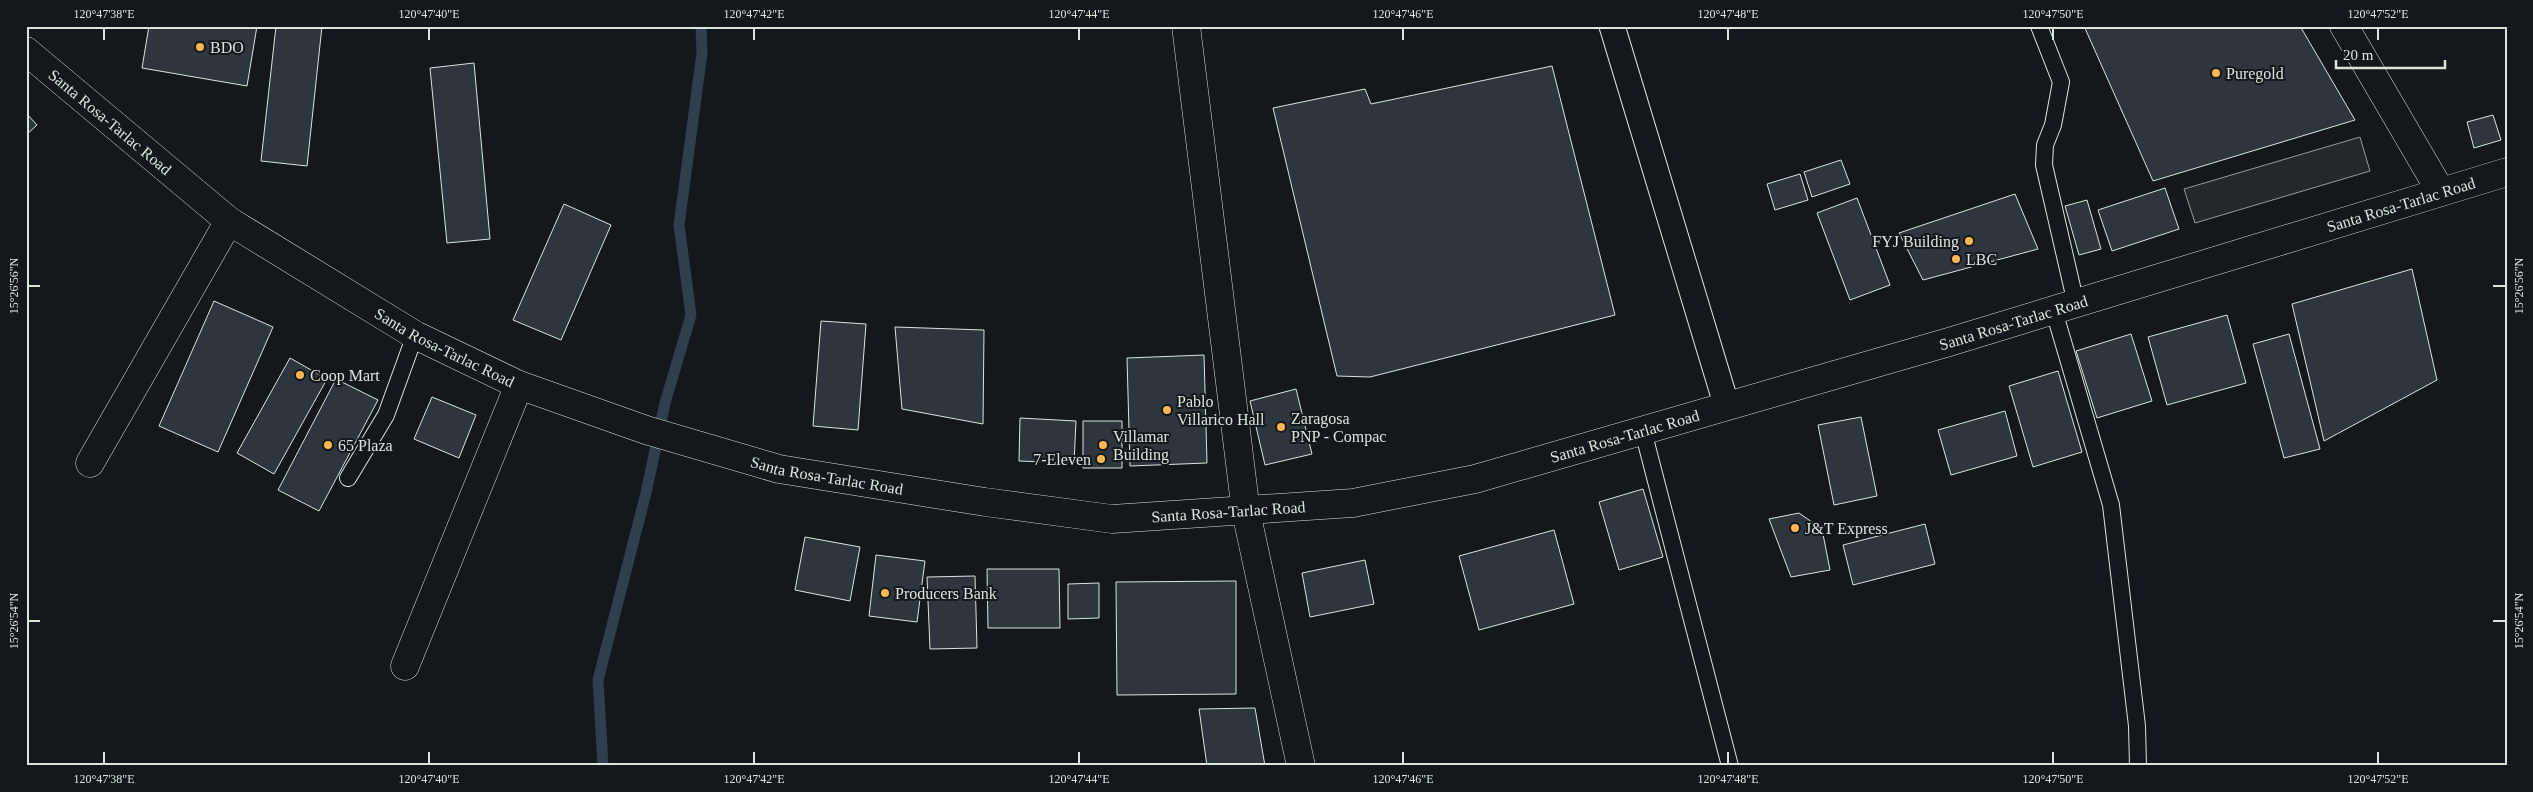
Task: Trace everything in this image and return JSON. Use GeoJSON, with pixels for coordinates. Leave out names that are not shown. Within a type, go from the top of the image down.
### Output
{"type":"FeatureCollection","features":[{"type":"Feature","properties":{"kind":"main road"},"geometry":{"type":"LineString","coordinates":[[1186,26],[1246,512],[1301,766]]}},
{"type":"Feature","properties":{"kind":"main road"},"geometry":{"type":"LineString","coordinates":[[2344,26],[2442,192]]}},
{"type":"Feature","properties":{"kind":"main road","name":"Santa Rosa-Tarlac Road"},"geometry":{"type":"LineString","coordinates":[[26,51],[229,221],[415,335],[518,385],[646,430],[755,464],[879,486],[1112,518],[1246,512],[1352,504],[1475,479],[2065,307],[2507,172]]}},
{"type":"Feature","properties":{"kind":"main road"},"geometry":{"type":"LineString","coordinates":[[90,463],[229,221]]}},
{"type":"Feature","properties":{"kind":"main road"},"geometry":{"type":"LineString","coordinates":[[405,666],[518,385]]}},
{"type":"Feature","properties":{"kind":"street"},"geometry":{"type":"LineString","coordinates":[[1612,26],[1727,407]]}},
{"type":"Feature","properties":{"kind":"lane"},"geometry":{"type":"LineString","coordinates":[[2039,26],[2061,82],[2053,125],[2045,145],[2044,165],[2065,307],[2111,505],[2137,726],[2138,766]]}},
{"type":"Feature","properties":{"kind":"lane"},"geometry":{"type":"LineString","coordinates":[[348,478],[386,415],[415,335]]}},
{"type":"Feature","properties":{"kind":"lane"},"geometry":{"type":"LineString","coordinates":[[1643,431],[1730,766]]}},
{"type":"Feature","properties":{"kind":"shaded area"},"geometry":{"type":"Polygon","coordinates":[[[2360,137],[2370,171],[2195,223],[2184,189],[2360,137]]]}},
{"type":"Feature","properties":{"kind":"building","name":"BDO"},"geometry":{"type":"Polygon","coordinates":[[[149,26],[257,26],[247,86],[142,68],[149,26]]]}},
{"type":"Feature","properties":{"kind":"building"},"geometry":{"type":"Polygon","coordinates":[[[276,26],[322,26],[307,166],[261,161],[276,26]]]}},
{"type":"Feature","properties":{"kind":"building","name":"Puregold"},"geometry":{"type":"Polygon","coordinates":[[[2084,26],[2300,26],[2355,120],[2153,181],[2084,26]]]}},
{"type":"Feature","properties":{"kind":"building"},"geometry":{"type":"Polygon","coordinates":[[[474,63],[490,239],[447,243],[430,68],[474,63]]]}},
{"type":"Feature","properties":{"kind":"building"},"geometry":{"type":"Polygon","coordinates":[[[1552,66],[1615,315],[1370,377],[1337,376],[1273,108],[1365,89],[1371,104],[1552,66]]]}},
{"type":"Feature","properties":{"kind":"building"},"geometry":{"type":"Polygon","coordinates":[[[26,113],[37,125],[26,135],[26,113]]]}},
{"type":"Feature","properties":{"kind":"building"},"geometry":{"type":"Polygon","coordinates":[[[2493,115],[2501,140],[2474,148],[2467,122],[2493,115]]]}},
{"type":"Feature","properties":{"kind":"building"},"geometry":{"type":"Polygon","coordinates":[[[1841,160],[1850,184],[1812,197],[1804,172],[1841,160]]]}},
{"type":"Feature","properties":{"kind":"building"},"geometry":{"type":"Polygon","coordinates":[[[1800,174],[1808,200],[1775,210],[1767,184],[1800,174]]]}},
{"type":"Feature","properties":{"kind":"building"},"geometry":{"type":"Polygon","coordinates":[[[2165,188],[2179,229],[2112,251],[2098,210],[2165,188]]]}},
{"type":"Feature","properties":{"kind":"building","name":"FYJ Building"},"geometry":{"type":"Polygon","coordinates":[[[2015,194],[2038,249],[1923,280],[1899,233],[2015,194]]]}},
{"type":"Feature","properties":{"kind":"building"},"geometry":{"type":"Polygon","coordinates":[[[1857,198],[1890,285],[1850,300],[1817,213],[1857,198]]]}},
{"type":"Feature","properties":{"kind":"building"},"geometry":{"type":"Polygon","coordinates":[[[2087,200],[2101,249],[2079,255],[2065,206],[2087,200]]]}},
{"type":"Feature","properties":{"kind":"building"},"geometry":{"type":"Polygon","coordinates":[[[564,204],[611,225],[561,340],[513,320],[564,204]]]}},
{"type":"Feature","properties":{"kind":"building"},"geometry":{"type":"Polygon","coordinates":[[[2412,269],[2437,380],[2324,441],[2292,304],[2412,269]]]}},
{"type":"Feature","properties":{"kind":"building"},"geometry":{"type":"Polygon","coordinates":[[[214,301],[273,327],[218,452],[159,426],[214,301]]]}},
{"type":"Feature","properties":{"kind":"building"},"geometry":{"type":"Polygon","coordinates":[[[2227,315],[2246,383],[2167,405],[2148,337],[2227,315]]]}},
{"type":"Feature","properties":{"kind":"building"},"geometry":{"type":"Polygon","coordinates":[[[821,321],[866,324],[858,430],[813,426],[821,321]]]}},
{"type":"Feature","properties":{"kind":"building"},"geometry":{"type":"Polygon","coordinates":[[[895,327],[984,330],[983,424],[902,409],[895,327]]]}},
{"type":"Feature","properties":{"kind":"building"},"geometry":{"type":"Polygon","coordinates":[[[2131,334],[2152,401],[2097,418],[2076,351],[2131,334]]]}},
{"type":"Feature","properties":{"kind":"building"},"geometry":{"type":"Polygon","coordinates":[[[2289,334],[2320,449],[2284,458],[2253,344],[2289,334]]]}},
{"type":"Feature","properties":{"kind":"building","name":"Pablo Villarico Hall"},"geometry":{"type":"Polygon","coordinates":[[[1204,355],[1207,463],[1130,466],[1127,358],[1204,355]]]}},
{"type":"Feature","properties":{"kind":"building"},"geometry":{"type":"Polygon","coordinates":[[[290,358],[327,379],[274,474],[237,453],[290,358]]]}},
{"type":"Feature","properties":{"kind":"building"},"geometry":{"type":"Polygon","coordinates":[[[2058,371],[2082,452],[2033,467],[2009,386],[2058,371]]]}},
{"type":"Feature","properties":{"kind":"building","name":"65 Plaza"},"geometry":{"type":"Polygon","coordinates":[[[336,379],[378,400],[319,511],[278,490],[336,379]]]}},
{"type":"Feature","properties":{"kind":"building","name":"Zaragosa PNP - Compac"},"geometry":{"type":"Polygon","coordinates":[[[1296,389],[1312,454],[1265,465],[1250,401],[1296,389]]]}},
{"type":"Feature","properties":{"kind":"building"},"geometry":{"type":"Polygon","coordinates":[[[432,397],[476,415],[459,458],[414,439],[432,397]]]}},
{"type":"Feature","properties":{"kind":"building"},"geometry":{"type":"Polygon","coordinates":[[[2005,411],[2017,456],[1951,475],[1938,430],[2005,411]]]}},
{"type":"Feature","properties":{"kind":"building"},"geometry":{"type":"Polygon","coordinates":[[[1861,417],[1877,496],[1834,505],[1818,425],[1861,417]]]}},
{"type":"Feature","properties":{"kind":"building"},"geometry":{"type":"Polygon","coordinates":[[[1020,418],[1076,421],[1074,463],[1019,461],[1020,418]]]}},
{"type":"Feature","properties":{"kind":"building","name":"Villamar Building"},"geometry":{"type":"Polygon","coordinates":[[[1083,421],[1122,421],[1122,468],[1083,468],[1083,421]]]}},
{"type":"Feature","properties":{"kind":"building"},"geometry":{"type":"Polygon","coordinates":[[[1643,489],[1663,557],[1619,570],[1599,502],[1643,489]]]}},
{"type":"Feature","properties":{"kind":"building"},"geometry":{"type":"Polygon","coordinates":[[[1799,513],[1822,529],[1830,570],[1791,577],[1769,519],[1799,513]]]}},
{"type":"Feature","properties":{"kind":"building"},"geometry":{"type":"Polygon","coordinates":[[[1925,524],[1935,564],[1853,585],[1843,545],[1925,524]]]}},
{"type":"Feature","properties":{"kind":"building"},"geometry":{"type":"Polygon","coordinates":[[[1554,530],[1574,604],[1479,630],[1459,556],[1554,530]]]}},
{"type":"Feature","properties":{"kind":"building"},"geometry":{"type":"Polygon","coordinates":[[[805,537],[860,547],[850,601],[795,590],[805,537]]]}},
{"type":"Feature","properties":{"kind":"building"},"geometry":{"type":"Polygon","coordinates":[[[876,555],[925,561],[917,622],[869,616],[876,555]]]}},
{"type":"Feature","properties":{"kind":"building"},"geometry":{"type":"Polygon","coordinates":[[[1365,560],[1374,604],[1310,617],[1302,573],[1365,560]]]}},
{"type":"Feature","properties":{"kind":"building"},"geometry":{"type":"Polygon","coordinates":[[[987,569],[1059,569],[1060,628],[988,628],[987,569]]]}},
{"type":"Feature","properties":{"kind":"building"},"geometry":{"type":"Polygon","coordinates":[[[975,576],[977,648],[930,649],[927,577],[975,576]]]}},
{"type":"Feature","properties":{"kind":"building"},"geometry":{"type":"Polygon","coordinates":[[[1236,581],[1236,694],[1117,695],[1116,582],[1236,581]]]}},
{"type":"Feature","properties":{"kind":"building"},"geometry":{"type":"Polygon","coordinates":[[[1099,583],[1099,618],[1068,619],[1068,584],[1099,583]]]}},
{"type":"Feature","properties":{"kind":"building"},"geometry":{"type":"Polygon","coordinates":[[[1255,708],[1265,766],[1207,766],[1199,709],[1255,708]]]}},
{"type":"Feature","properties":{"kind":"waterway"},"geometry":{"type":"LineString","coordinates":[[603,766],[598,680],[646,493],[665,403],[691,315],[679,225],[702,53],[701,26]]}},
{"type":"Feature","properties":{"kind":"place","name":"BDO"},"geometry":{"type":"Point","coordinates":[200,47]}},
{"type":"Feature","properties":{"kind":"place","name":"Puregold"},"geometry":{"type":"Point","coordinates":[2216,73]}},
{"type":"Feature","properties":{"kind":"place","name":"FYJ Building"},"geometry":{"type":"Point","coordinates":[1969,241]}},
{"type":"Feature","properties":{"kind":"place","name":"LBC"},"geometry":{"type":"Point","coordinates":[1956,259]}},
{"type":"Feature","properties":{"kind":"place","name":"Coop Mart"},"geometry":{"type":"Point","coordinates":[300,375]}},
{"type":"Feature","properties":{"kind":"place","name":"Pablo Villarico Hall"},"geometry":{"type":"Point","coordinates":[1167,410]}},
{"type":"Feature","properties":{"kind":"place","name":"Zaragosa PNP - Compac"},"geometry":{"type":"Point","coordinates":[1281,427]}},
{"type":"Feature","properties":{"kind":"place","name":"65 Plaza"},"geometry":{"type":"Point","coordinates":[328,445]}},
{"type":"Feature","properties":{"kind":"place","name":"Villamar Building"},"geometry":{"type":"Point","coordinates":[1103,445]}},
{"type":"Feature","properties":{"kind":"place","name":"7-Eleven"},"geometry":{"type":"Point","coordinates":[1101,459]}},
{"type":"Feature","properties":{"kind":"place","name":"J&T Express"},"geometry":{"type":"Point","coordinates":[1795,528]}},
{"type":"Feature","properties":{"kind":"place","name":"Producers Bank"},"geometry":{"type":"Point","coordinates":[885,593]}}]}
